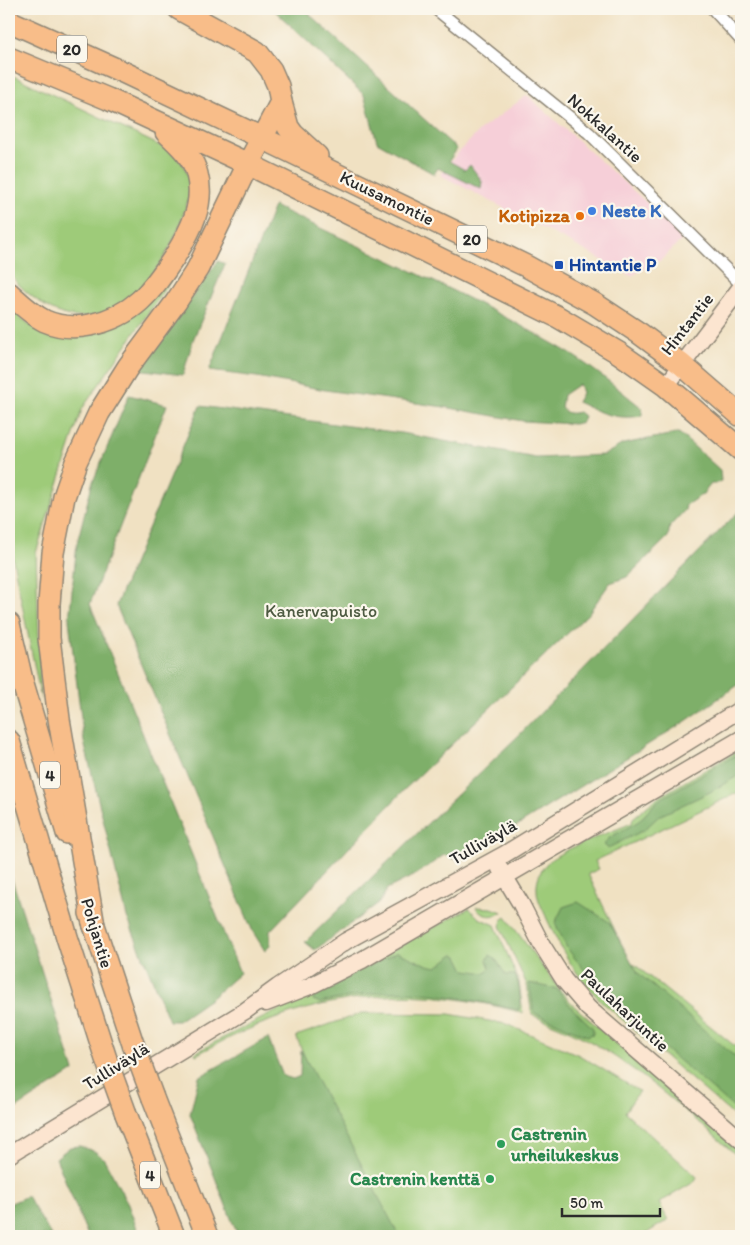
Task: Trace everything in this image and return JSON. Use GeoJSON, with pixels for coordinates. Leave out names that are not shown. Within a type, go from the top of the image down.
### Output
{"type":"FeatureCollection","features":[{"type":"Feature","properties":{"kind":"highway"},"geometry":{"type":"LineString","coordinates":[[179,9],[257,52],[275,77],[285,120],[293,134],[316,155],[347,178]]}},
{"type":"Feature","properties":{"kind":"highway","name":"Kuusamontie"},"geometry":{"type":"LineString","coordinates":[[14,23],[347,178],[526,266],[595,304],[639,333],[681,364],[741,416]]}},
{"type":"Feature","properties":{"kind":"highway","name":"Kuusamontie"},"geometry":{"type":"LineString","coordinates":[[12,59],[108,99],[255,168],[558,317],[619,353],[666,386],[741,450]]}},
{"type":"Feature","properties":{"kind":"highway"},"geometry":{"type":"LineString","coordinates":[[94,926],[59,718],[49,638],[51,573],[56,532],[64,497],[88,433],[128,367],[176,302],[198,268],[239,183],[255,168],[262,138],[280,102]]}},
{"type":"Feature","properties":{"kind":"highway"},"geometry":{"type":"LineString","coordinates":[[9,293],[25,308],[45,321],[56,325],[82,327],[108,321],[123,314],[136,304],[157,282],[192,225],[198,210],[200,194],[197,172],[192,161],[184,150],[155,122]]}},
{"type":"Feature","properties":{"kind":"highway","name":"Pohjantie"},"geometry":{"type":"LineString","coordinates":[[9,624],[22,680],[94,926],[133,1044],[206,1236]]}},
{"type":"Feature","properties":{"kind":"highway","name":"Pohjantie"},"geometry":{"type":"LineString","coordinates":[[9,742],[67,937],[106,1059],[174,1236]]}},
{"type":"Feature","properties":{"kind":"highway"},"geometry":{"type":"LineString","coordinates":[[9,774],[67,937]]}},
{"type":"Feature","properties":{"kind":"main road","name":"Hintantie"},"geometry":{"type":"LineString","coordinates":[[666,386],[741,286]]}},
{"type":"Feature","properties":{"kind":"main road","name":"Tulliväylä"},"geometry":{"type":"LineString","coordinates":[[9,1155],[245,1012],[346,941],[494,860],[741,709]]}},
{"type":"Feature","properties":{"kind":"main road","name":"Tulliväylä"},"geometry":{"type":"LineString","coordinates":[[245,1012],[310,986],[362,960],[741,739]]}},
{"type":"Feature","properties":{"kind":"main road","name":"Paulaharjuntie"},"geometry":{"type":"LineString","coordinates":[[494,860],[506,877],[542,944],[564,980],[588,1008],[741,1140]]}},
{"type":"Feature","properties":{"kind":"street","name":"Nokkalantie"},"geometry":{"type":"LineString","coordinates":[[436,9],[588,134],[741,286]]}},
{"type":"Feature","properties":{"kind":"street"},"geometry":{"type":"LineString","coordinates":[[713,9],[741,40]]}},
{"type":"Feature","properties":{"kind":"shaded area"},"geometry":{"type":"Polygon","coordinates":[[[527,95],[685,237],[661,260],[631,276],[440,175],[479,131],[527,95]]]}},
{"type":"Feature","properties":{"kind":"green space"},"geometry":{"type":"Polygon","coordinates":[[[273,9],[316,9],[309,14],[457,149],[449,161],[465,170],[470,165],[482,181],[481,189],[438,168],[434,174],[377,142],[364,95],[273,9]]]}},
{"type":"Feature","properties":{"kind":"green space"},"geometry":{"type":"Polygon","coordinates":[[[9,74],[169,150],[186,171],[190,185],[189,196],[172,243],[144,284],[126,300],[105,312],[84,317],[61,314],[30,295],[18,284],[9,271],[9,74]]]}},
{"type":"Feature","properties":{"kind":"green space"},"geometry":{"type":"Polygon","coordinates":[[[274,206],[454,291],[559,347],[592,368],[642,408],[642,416],[624,417],[608,415],[577,402],[582,393],[579,384],[563,395],[561,408],[571,413],[579,412],[584,416],[582,422],[574,424],[523,421],[444,407],[325,390],[257,377],[209,371],[274,206]]]}},
{"type":"Feature","properties":{"kind":"green space"},"geometry":{"type":"Polygon","coordinates":[[[218,261],[225,264],[193,340],[183,375],[137,369],[167,331],[218,261]]]}},
{"type":"Feature","properties":{"kind":"green space"},"geometry":{"type":"Polygon","coordinates":[[[174,276],[82,409],[36,553],[41,699],[9,540],[9,305],[19,316],[38,331],[60,337],[82,335],[174,276]]]}},
{"type":"Feature","properties":{"kind":"green space"},"geometry":{"type":"Polygon","coordinates":[[[129,395],[167,405],[90,604],[240,973],[210,999],[178,1021],[169,1021],[127,917],[84,742],[69,620],[77,543],[92,484],[129,395]]]}},
{"type":"Feature","properties":{"kind":"green space","name":"Kanervapuisto"},"geometry":{"type":"Polygon","coordinates":[[[200,406],[401,433],[536,458],[604,455],[623,444],[679,433],[720,470],[721,481],[711,484],[703,494],[686,505],[685,510],[670,526],[668,537],[627,577],[610,583],[588,614],[404,790],[270,931],[270,946],[265,951],[253,932],[116,605],[200,406]]]}},
{"type":"Feature","properties":{"kind":"green space"},"geometry":{"type":"Polygon","coordinates":[[[741,509],[741,683],[686,721],[460,861],[444,855],[417,874],[387,889],[380,902],[315,950],[305,942],[519,735],[741,509]]]}},
{"type":"Feature","properties":{"kind":"green space"},"geometry":{"type":"Polygon","coordinates":[[[741,749],[741,791],[595,861],[599,869],[588,874],[629,960],[741,1051],[741,1122],[602,1002],[593,992],[570,963],[559,943],[539,901],[537,886],[538,878],[543,868],[555,857],[576,846],[632,823],[633,818],[657,798],[741,749]]]}},
{"type":"Feature","properties":{"kind":"green space"},"geometry":{"type":"Polygon","coordinates":[[[741,752],[741,774],[710,792],[659,816],[644,830],[608,848],[604,845],[609,838],[639,821],[657,801],[741,752]]]}},
{"type":"Feature","properties":{"kind":"green space"},"geometry":{"type":"Polygon","coordinates":[[[9,870],[74,1071],[9,1113],[9,870]]]}},
{"type":"Feature","properties":{"kind":"green space"},"geometry":{"type":"Polygon","coordinates":[[[578,902],[609,922],[638,973],[741,1062],[741,1114],[606,998],[567,948],[555,923],[563,907],[578,902]]]}},
{"type":"Feature","properties":{"kind":"green space"},"geometry":{"type":"Polygon","coordinates":[[[476,907],[492,908],[502,912],[488,916],[481,913],[476,907]]]}},
{"type":"Feature","properties":{"kind":"green space"},"geometry":{"type":"Polygon","coordinates":[[[469,908],[479,918],[495,925],[519,982],[523,1013],[478,1003],[436,997],[395,996],[355,999],[316,1006],[276,1018],[196,1055],[195,1053],[217,1041],[332,983],[469,908]]]}},
{"type":"Feature","properties":{"kind":"green space"},"geometry":{"type":"Polygon","coordinates":[[[506,917],[574,1006],[741,1152],[741,1159],[666,1094],[626,1064],[584,1038],[532,1015],[527,985],[500,926],[502,920],[506,917]]]}},
{"type":"Feature","properties":{"kind":"green space"},"geometry":{"type":"Polygon","coordinates":[[[397,952],[427,965],[437,967],[454,954],[458,956],[465,970],[486,973],[490,968],[487,960],[490,955],[495,958],[506,975],[515,975],[520,992],[519,1010],[460,998],[401,992],[371,994],[320,1003],[313,1000],[315,993],[397,952]]]}},
{"type":"Feature","properties":{"kind":"green space"},"geometry":{"type":"Polygon","coordinates":[[[529,983],[557,989],[572,1008],[593,1028],[593,1034],[587,1036],[534,1013],[529,983]]]}},
{"type":"Feature","properties":{"kind":"green space","name":"Castrenin urheilukeskus"},"geometry":{"type":"Polygon","coordinates":[[[362,1013],[449,1014],[506,1024],[579,1055],[639,1091],[625,1112],[697,1177],[694,1182],[659,1203],[668,1220],[645,1234],[646,1236],[379,1236],[296,1036],[362,1013]]]}},
{"type":"Feature","properties":{"kind":"green space"},"geometry":{"type":"Polygon","coordinates":[[[268,1038],[283,1076],[293,1079],[300,1076],[301,1050],[399,1236],[238,1236],[190,1114],[199,1077],[268,1038]]]}},
{"type":"Feature","properties":{"kind":"green space"},"geometry":{"type":"Polygon","coordinates":[[[80,1146],[96,1152],[104,1159],[127,1202],[140,1236],[88,1236],[56,1158],[70,1147],[80,1146]]]}},
{"type":"Feature","properties":{"kind":"green space"},"geometry":{"type":"Polygon","coordinates":[[[27,1196],[52,1236],[9,1236],[9,1204],[27,1196]]]}},
{"type":"Feature","properties":{"kind":"place","name":"Neste K"},"geometry":{"type":"Point","coordinates":[592,211]}},
{"type":"Feature","properties":{"kind":"place","name":"Kotipizza"},"geometry":{"type":"Point","coordinates":[580,216]}},
{"type":"Feature","properties":{"kind":"place","name":"Hintantie P"},"geometry":{"type":"Point","coordinates":[559,265]}},
{"type":"Feature","properties":{"kind":"place","name":"Castrenin urheilukeskus"},"geometry":{"type":"Point","coordinates":[501,1144]}},
{"type":"Feature","properties":{"kind":"place","name":"Castrenin kenttä"},"geometry":{"type":"Point","coordinates":[490,1179]}}]}
